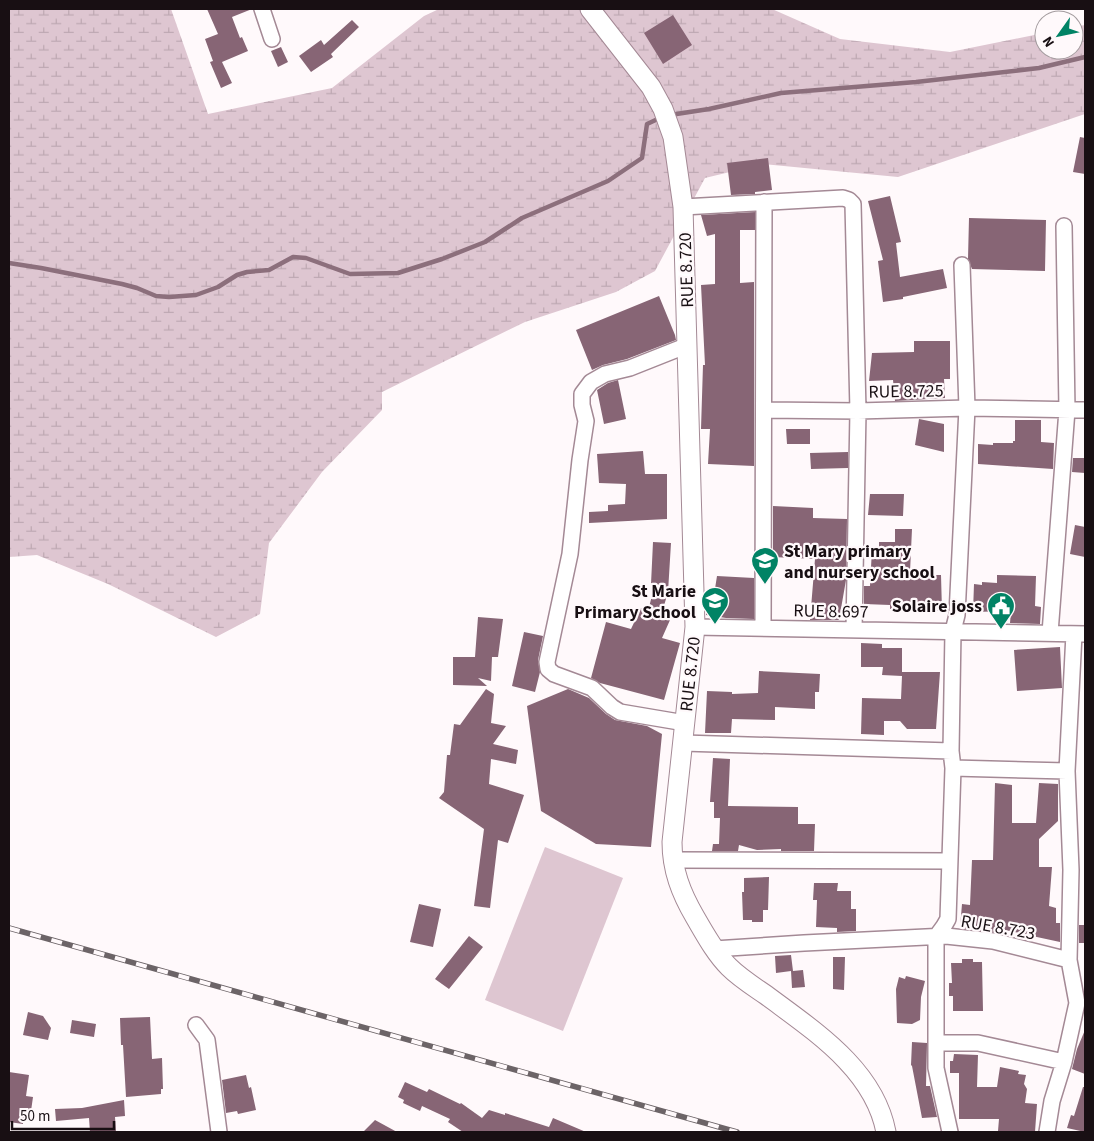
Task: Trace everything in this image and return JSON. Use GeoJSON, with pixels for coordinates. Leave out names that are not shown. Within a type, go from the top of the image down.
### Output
{"type":"FeatureCollection","features":[{"type":"Feature","properties":{"kind":"main road","name":"RUE 8.720"},"geometry":{"type":"LineString","coordinates":[[590,9],[650,87],[666,116],[678,165],[684,207],[695,627],[672,842],[672,860],[679,886],[686,901],[714,949],[737,974],[820,1036],[851,1066],[866,1084],[877,1106],[886,1132]]}},
{"type":"Feature","properties":{"kind":"street"},"geometry":{"type":"LineString","coordinates":[[262,9],[272,38]]}},
{"type":"Feature","properties":{"kind":"street"},"geometry":{"type":"LineString","coordinates":[[684,207],[843,198],[853,204],[858,411],[764,410]]}},
{"type":"Feature","properties":{"kind":"street"},"geometry":{"type":"LineString","coordinates":[[763,628],[764,202]]}},
{"type":"Feature","properties":{"kind":"street"},"geometry":{"type":"LineString","coordinates":[[1050,633],[1067,410],[1064,226]]}},
{"type":"Feature","properties":{"kind":"street"},"geometry":{"type":"LineString","coordinates":[[950,1132],[936,1068],[936,937],[948,919],[953,768],[951,751],[953,631],[957,615],[967,408],[962,265]]}},
{"type":"Feature","properties":{"kind":"street"},"geometry":{"type":"LineString","coordinates":[[685,723],[620,712],[612,708],[592,688],[554,674],[548,669],[547,662],[570,554],[586,421],[582,405],[582,394],[591,382],[605,374],[630,368],[688,345]]}},
{"type":"Feature","properties":{"kind":"street","name":"RUE 8.725"},"geometry":{"type":"LineString","coordinates":[[854,630],[858,411],[967,408],[1085,410]]}},
{"type":"Feature","properties":{"kind":"street","name":"RUE 8.697"},"geometry":{"type":"LineString","coordinates":[[695,627],[1079,634]]}},
{"type":"Feature","properties":{"kind":"street"},"geometry":{"type":"LineString","coordinates":[[1047,1132],[1052,1101],[1064,1062],[1077,1002],[1069,960],[1071,870],[1067,771],[1079,634]]}},
{"type":"Feature","properties":{"kind":"street"},"geometry":{"type":"LineString","coordinates":[[684,742],[951,751]]}},
{"type":"Feature","properties":{"kind":"street"},"geometry":{"type":"LineString","coordinates":[[953,768],[1067,771]]}},
{"type":"Feature","properties":{"kind":"street"},"geometry":{"type":"LineString","coordinates":[[672,860],[950,861]]}},
{"type":"Feature","properties":{"kind":"street","name":"RUE 8.723"},"geometry":{"type":"LineString","coordinates":[[714,949],[946,936],[993,941],[1069,960]]}},
{"type":"Feature","properties":{"kind":"street"},"geometry":{"type":"LineString","coordinates":[[196,1025],[207,1040],[218,1132]]}},
{"type":"Feature","properties":{"kind":"street"},"geometry":{"type":"LineString","coordinates":[[936,1043],[978,1043],[1064,1062]]}},
{"type":"Feature","properties":{"kind":"green space"},"geometry":{"type":"Polygon","coordinates":[[[9,9],[171,9],[208,114],[332,88],[424,16],[439,9],[772,9],[840,39],[950,52],[1034,35],[1034,60],[1084,60],[1085,25],[1085,114],[898,177],[763,164],[705,178],[655,271],[616,292],[525,322],[382,392],[382,410],[322,472],[269,543],[260,614],[216,637],[108,584],[37,555],[9,557],[9,9]]]}},
{"type":"Feature","properties":{"kind":"green space"},"geometry":{"type":"Polygon","coordinates":[[[545,847],[623,878],[563,1031],[485,1000],[545,847]]]}},
{"type":"Feature","properties":{"kind":"building"},"geometry":{"type":"Polygon","coordinates":[[[207,9],[252,9],[232,17],[240,38],[242,37],[248,51],[222,62],[232,83],[221,88],[210,62],[213,61],[205,39],[218,34],[207,9]]]}},
{"type":"Feature","properties":{"kind":"building"},"geometry":{"type":"Polygon","coordinates":[[[673,15],[692,45],[663,64],[644,33],[673,15]]]}},
{"type":"Feature","properties":{"kind":"building"},"geometry":{"type":"Polygon","coordinates":[[[352,20],[359,27],[331,54],[333,57],[311,72],[299,56],[321,40],[324,45],[352,20]]]}},
{"type":"Feature","properties":{"kind":"building"},"geometry":{"type":"Polygon","coordinates":[[[281,47],[288,62],[278,67],[271,51],[281,47]]]}},
{"type":"Feature","properties":{"kind":"building"},"geometry":{"type":"Polygon","coordinates":[[[1080,137],[1085,138],[1085,174],[1073,172],[1080,137]]]}},
{"type":"Feature","properties":{"kind":"building"},"geometry":{"type":"Polygon","coordinates":[[[768,158],[772,190],[755,192],[755,194],[731,195],[727,163],[768,158]]]}},
{"type":"Feature","properties":{"kind":"building"},"geometry":{"type":"Polygon","coordinates":[[[890,196],[901,242],[896,243],[900,277],[943,269],[947,288],[883,302],[878,261],[883,260],[868,201],[890,196]]]}},
{"type":"Feature","properties":{"kind":"building"},"geometry":{"type":"Polygon","coordinates":[[[755,212],[755,230],[740,230],[740,283],[754,282],[754,466],[708,464],[710,429],[701,429],[703,365],[705,365],[701,285],[715,284],[715,234],[707,236],[701,215],[755,212]]]}},
{"type":"Feature","properties":{"kind":"building"},"geometry":{"type":"Polygon","coordinates":[[[969,218],[1046,220],[1045,271],[972,269],[968,259],[969,218]]]}},
{"type":"Feature","properties":{"kind":"building"},"geometry":{"type":"Polygon","coordinates":[[[659,296],[676,340],[592,370],[576,330],[659,296]]]}},
{"type":"Feature","properties":{"kind":"building"},"geometry":{"type":"Polygon","coordinates":[[[914,341],[950,341],[950,379],[944,379],[945,398],[895,401],[893,380],[869,381],[872,353],[914,352],[914,341]]]}},
{"type":"Feature","properties":{"kind":"building"},"geometry":{"type":"Polygon","coordinates":[[[618,380],[626,419],[604,424],[597,390],[608,383],[618,380]]]}},
{"type":"Feature","properties":{"kind":"building"},"geometry":{"type":"Polygon","coordinates":[[[919,419],[944,424],[944,452],[915,445],[919,419]]]}},
{"type":"Feature","properties":{"kind":"building"},"geometry":{"type":"Polygon","coordinates":[[[1015,420],[1041,420],[1041,442],[1054,443],[1053,469],[978,464],[978,444],[993,445],[993,443],[1013,443],[1015,441],[1015,420]]]}},
{"type":"Feature","properties":{"kind":"building"},"geometry":{"type":"Polygon","coordinates":[[[786,429],[810,429],[810,444],[787,444],[786,429]]]}},
{"type":"Feature","properties":{"kind":"building"},"geometry":{"type":"Polygon","coordinates":[[[643,451],[645,474],[667,474],[667,519],[589,523],[589,512],[608,511],[608,505],[625,504],[626,484],[599,483],[597,454],[643,451]]]}},
{"type":"Feature","properties":{"kind":"building"},"geometry":{"type":"Polygon","coordinates":[[[848,452],[848,468],[811,469],[810,453],[848,452]]]}},
{"type":"Feature","properties":{"kind":"building"},"geometry":{"type":"Polygon","coordinates":[[[1073,458],[1085,458],[1085,473],[1072,472],[1073,458]]]}},
{"type":"Feature","properties":{"kind":"building"},"geometry":{"type":"Polygon","coordinates":[[[870,494],[904,494],[903,516],[868,515],[870,494]]]}},
{"type":"Feature","properties":{"kind":"building"},"geometry":{"type":"Polygon","coordinates":[[[773,506],[813,508],[813,518],[847,519],[846,580],[839,620],[810,620],[815,559],[773,557],[773,506]]]}},
{"type":"Feature","properties":{"kind":"building"},"geometry":{"type":"Polygon","coordinates":[[[1075,525],[1085,527],[1085,557],[1070,554],[1075,525]]]}},
{"type":"Feature","properties":{"kind":"building"},"geometry":{"type":"Polygon","coordinates":[[[895,529],[912,529],[910,572],[916,572],[916,575],[941,575],[942,611],[890,609],[890,605],[864,604],[864,586],[870,586],[872,549],[879,550],[879,542],[895,542],[895,529]]]}},
{"type":"Feature","properties":{"kind":"building"},"geometry":{"type":"Polygon","coordinates":[[[653,542],[671,543],[668,592],[661,616],[670,620],[662,638],[680,643],[664,700],[600,683],[591,678],[606,622],[631,629],[641,608],[648,611],[655,584],[651,584],[653,542]]]}},
{"type":"Feature","properties":{"kind":"building"},"geometry":{"type":"Polygon","coordinates":[[[997,575],[1036,576],[1035,606],[1041,607],[1040,624],[1010,623],[1011,611],[973,612],[974,584],[982,585],[982,582],[997,583],[997,575]]]}},
{"type":"Feature","properties":{"kind":"building"},"geometry":{"type":"Polygon","coordinates":[[[717,576],[754,578],[754,619],[706,615],[708,594],[714,595],[717,576]]]}},
{"type":"Feature","properties":{"kind":"building"},"geometry":{"type":"Polygon","coordinates":[[[478,617],[503,619],[498,657],[492,657],[491,681],[478,678],[487,686],[453,685],[453,657],[475,657],[478,617]]]}},
{"type":"Feature","properties":{"kind":"building"},"geometry":{"type":"Polygon","coordinates":[[[524,632],[543,636],[538,660],[540,672],[535,692],[512,686],[524,632]]]}},
{"type":"Feature","properties":{"kind":"building"},"geometry":{"type":"Polygon","coordinates":[[[861,643],[882,644],[882,648],[902,648],[902,672],[940,672],[936,729],[907,729],[900,721],[884,721],[884,735],[861,734],[862,698],[901,699],[902,676],[882,675],[883,667],[861,667],[861,643]]]}},
{"type":"Feature","properties":{"kind":"building"},"geometry":{"type":"Polygon","coordinates":[[[1060,647],[1062,688],[1017,691],[1014,650],[1060,647]]]}},
{"type":"Feature","properties":{"kind":"building"},"geometry":{"type":"Polygon","coordinates":[[[759,671],[820,674],[819,692],[815,692],[815,709],[775,707],[775,720],[732,719],[731,733],[705,733],[707,691],[732,692],[732,694],[758,693],[759,671]]]}},
{"type":"Feature","properties":{"kind":"building"},"geometry":{"type":"Polygon","coordinates":[[[486,689],[494,694],[491,723],[506,726],[493,744],[518,750],[516,764],[491,759],[489,784],[524,795],[508,843],[498,840],[490,908],[474,906],[484,829],[439,798],[444,792],[447,755],[450,755],[454,724],[460,725],[486,689]]]}},
{"type":"Feature","properties":{"kind":"building"},"geometry":{"type":"Polygon","coordinates":[[[568,689],[589,698],[615,720],[647,726],[662,734],[651,847],[596,844],[541,811],[527,706],[568,689]]]}},
{"type":"Feature","properties":{"kind":"building"},"geometry":{"type":"Polygon","coordinates":[[[713,758],[730,759],[728,806],[798,807],[798,824],[815,824],[814,851],[757,850],[739,845],[738,851],[712,851],[713,844],[719,844],[720,818],[714,818],[714,802],[710,802],[713,758]]]}},
{"type":"Feature","properties":{"kind":"building"},"geometry":{"type":"Polygon","coordinates":[[[995,783],[1012,785],[1012,823],[1036,823],[1039,783],[1058,784],[1058,821],[1039,839],[1039,867],[1052,867],[1049,906],[1056,908],[1056,923],[1060,923],[1060,942],[1005,930],[1004,934],[960,928],[962,904],[970,905],[972,860],[993,860],[995,783]]]}},
{"type":"Feature","properties":{"kind":"building"},"geometry":{"type":"Polygon","coordinates":[[[769,877],[768,910],[763,910],[763,922],[743,920],[742,892],[744,892],[744,878],[769,877]]]}},
{"type":"Feature","properties":{"kind":"building"},"geometry":{"type":"Polygon","coordinates":[[[814,883],[838,883],[837,891],[851,891],[851,909],[856,909],[856,931],[837,932],[837,928],[816,927],[817,900],[813,900],[814,883]]]}},
{"type":"Feature","properties":{"kind":"building"},"geometry":{"type":"Polygon","coordinates":[[[419,904],[441,909],[433,947],[410,942],[419,904]]]}},
{"type":"Feature","properties":{"kind":"building"},"geometry":{"type":"Polygon","coordinates":[[[1079,925],[1085,925],[1085,943],[1079,943],[1079,925]]]}},
{"type":"Feature","properties":{"kind":"building"},"geometry":{"type":"Polygon","coordinates":[[[469,936],[483,947],[449,989],[435,979],[469,936]]]}},
{"type":"Feature","properties":{"kind":"building"},"geometry":{"type":"Polygon","coordinates":[[[791,955],[793,971],[803,970],[805,987],[792,988],[791,971],[776,973],[775,956],[791,955]]]}},
{"type":"Feature","properties":{"kind":"building"},"geometry":{"type":"Polygon","coordinates":[[[833,957],[845,957],[844,990],[833,989],[833,957]]]}},
{"type":"Feature","properties":{"kind":"building"},"geometry":{"type":"Polygon","coordinates":[[[962,959],[973,959],[973,962],[982,962],[983,1011],[953,1011],[953,996],[949,996],[949,983],[952,983],[951,963],[962,963],[962,959]]]}},
{"type":"Feature","properties":{"kind":"building"},"geometry":{"type":"Polygon","coordinates":[[[906,976],[925,981],[921,997],[920,1020],[912,1024],[897,1023],[896,989],[899,977],[905,979],[906,976]]]}},
{"type":"Feature","properties":{"kind":"building"},"geometry":{"type":"Polygon","coordinates":[[[28,1012],[43,1016],[51,1028],[48,1040],[23,1035],[28,1012]]]}},
{"type":"Feature","properties":{"kind":"building"},"geometry":{"type":"Polygon","coordinates":[[[150,1017],[152,1059],[162,1058],[163,1089],[161,1089],[161,1094],[126,1097],[120,1018],[150,1017]]]}},
{"type":"Feature","properties":{"kind":"building"},"geometry":{"type":"Polygon","coordinates":[[[72,1020],[96,1024],[94,1037],[70,1033],[72,1020]]]}},
{"type":"Feature","properties":{"kind":"building"},"geometry":{"type":"Polygon","coordinates":[[[1085,1030],[1085,1074],[1072,1069],[1077,1049],[1085,1030]]]}},
{"type":"Feature","properties":{"kind":"building"},"geometry":{"type":"Polygon","coordinates":[[[912,1042],[927,1043],[926,1086],[930,1086],[937,1117],[922,1118],[911,1065],[912,1042]]]}},
{"type":"Feature","properties":{"kind":"building"},"geometry":{"type":"Polygon","coordinates":[[[954,1054],[978,1055],[977,1087],[997,1087],[1000,1067],[1019,1071],[1018,1074],[1026,1075],[1024,1084],[1027,1089],[1025,1103],[1037,1104],[1035,1132],[998,1131],[999,1119],[959,1119],[959,1073],[950,1073],[950,1061],[953,1061],[954,1054]]]}},
{"type":"Feature","properties":{"kind":"building"},"geometry":{"type":"Polygon","coordinates":[[[9,1072],[29,1075],[26,1096],[33,1097],[30,1118],[23,1118],[23,1124],[9,1122],[9,1072]]]}},
{"type":"Feature","properties":{"kind":"building"},"geometry":{"type":"Polygon","coordinates":[[[246,1075],[249,1088],[251,1087],[256,1110],[238,1114],[237,1111],[226,1113],[222,1080],[246,1075]]]}},
{"type":"Feature","properties":{"kind":"building"},"geometry":{"type":"Polygon","coordinates":[[[405,1082],[427,1092],[429,1089],[461,1103],[482,1118],[489,1110],[549,1127],[553,1118],[586,1132],[463,1132],[448,1122],[450,1119],[422,1106],[420,1111],[403,1103],[404,1100],[398,1097],[405,1082]]]}},
{"type":"Feature","properties":{"kind":"building"},"geometry":{"type":"Polygon","coordinates":[[[1083,1087],[1085,1087],[1085,1132],[1067,1128],[1071,1115],[1074,1116],[1083,1087]]]}},
{"type":"Feature","properties":{"kind":"building"},"geometry":{"type":"Polygon","coordinates":[[[124,1100],[125,1116],[115,1117],[116,1132],[90,1132],[89,1118],[56,1121],[55,1109],[82,1108],[124,1100]]]}},
{"type":"Feature","properties":{"kind":"building"},"geometry":{"type":"Polygon","coordinates":[[[375,1120],[397,1132],[363,1132],[375,1120]]]}},
{"type":"Feature","properties":{"kind":"waterway"},"geometry":{"type":"LineString","coordinates":[[670,115],[709,109],[781,93],[916,82],[1039,68],[1085,57]]}},
{"type":"Feature","properties":{"kind":"waterway"},"geometry":{"type":"LineString","coordinates":[[9,263],[122,284],[156,296],[169,297],[196,295],[218,287],[237,275],[269,270],[293,257],[306,258],[350,274],[398,273],[442,259],[485,242],[522,218],[608,181],[642,158],[647,124],[660,118]]}},
{"type":"Feature","properties":{"kind":"railway"},"geometry":{"type":"LineString","coordinates":[[9,928],[737,1132]]}},
{"type":"Feature","properties":{"kind":"place","name":"St Mary primary and nursery school"},"geometry":{"type":"Point","coordinates":[765,585]}},
{"type":"Feature","properties":{"kind":"place","name":"St Marie Primary School"},"geometry":{"type":"Point","coordinates":[715,625]}},
{"type":"Feature","properties":{"kind":"place","name":"Solaire joss"},"geometry":{"type":"Point","coordinates":[1001,630]}}]}
